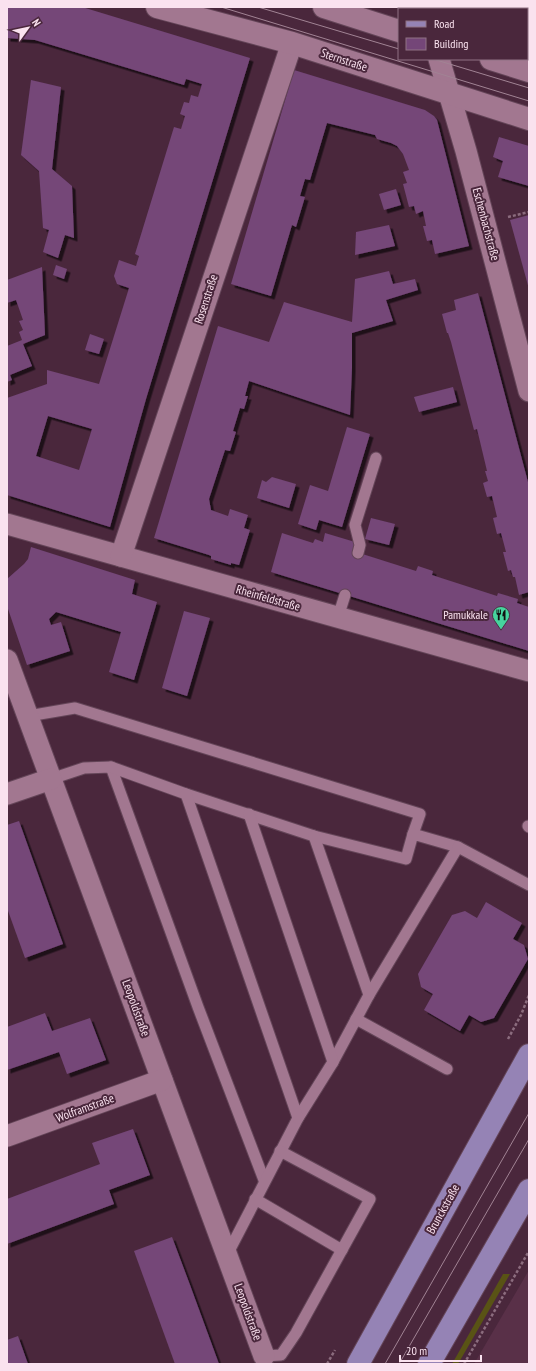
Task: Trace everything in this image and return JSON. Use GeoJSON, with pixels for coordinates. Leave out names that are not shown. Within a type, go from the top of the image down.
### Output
{"type":"FeatureCollection","features":[{"type":"Feature","properties":{"kind":"main road","name":"Sternstraße"},"geometry":{"type":"LineString","coordinates":[[158,7],[292,43],[529,119]]}},
{"type":"Feature","properties":{"kind":"main road"},"geometry":{"type":"LineString","coordinates":[[324,7],[398,31]]}},
{"type":"Feature","properties":{"kind":"main road"},"geometry":{"type":"LineString","coordinates":[[494,60],[529,70]]}},
{"type":"Feature","properties":{"kind":"main road","name":"Brunckstraße"},"geometry":{"type":"LineString","coordinates":[[358,1364],[529,1055]]}},
{"type":"Feature","properties":{"kind":"main road"},"geometry":{"type":"LineString","coordinates":[[429,1364],[529,1190]]}},
{"type":"Feature","properties":{"kind":"street","name":"Rosenstraße"},"geometry":{"type":"LineString","coordinates":[[121,556],[292,43]]}},
{"type":"Feature","properties":{"kind":"street","name":"Eschenbachstraße"},"geometry":{"type":"LineString","coordinates":[[439,60],[486,223],[529,391]]}},
{"type":"Feature","properties":{"kind":"street","name":"Rheinfeldstraße"},"geometry":{"type":"LineString","coordinates":[[7,524],[529,671]]}},
{"type":"Feature","properties":{"kind":"street","name":"Leopoldstraße"},"geometry":{"type":"LineString","coordinates":[[7,660],[264,1356]]}},
{"type":"Feature","properties":{"kind":"street"},"geometry":{"type":"LineString","coordinates":[[7,794],[51,779]]}},
{"type":"Feature","properties":{"kind":"street","name":"Wolframstraße"},"geometry":{"type":"LineString","coordinates":[[7,1136],[162,1080]]}},
{"type":"Feature","properties":{"kind":"lane"},"geometry":{"type":"LineString","coordinates":[[358,553],[360,545],[356,525],[376,458]]}},
{"type":"Feature","properties":{"kind":"lane"},"geometry":{"type":"LineString","coordinates":[[338,617],[345,595]]}},
{"type":"Feature","properties":{"kind":"lane"},"geometry":{"type":"LineString","coordinates":[[28,716],[75,708],[420,814],[406,860],[314,836],[186,794],[111,767],[84,768],[51,779]]}},
{"type":"Feature","properties":{"kind":"lane"},"geometry":{"type":"LineString","coordinates":[[111,767],[198,1007],[264,1180]]}},
{"type":"Feature","properties":{"kind":"lane"},"geometry":{"type":"LineString","coordinates":[[186,794],[298,1118]]}},
{"type":"Feature","properties":{"kind":"lane"},"geometry":{"type":"LineString","coordinates":[[249,814],[333,1062]]}},
{"type":"Feature","properties":{"kind":"lane"},"geometry":{"type":"LineString","coordinates":[[413,834],[458,847],[529,885]]}},
{"type":"Feature","properties":{"kind":"lane"},"geometry":{"type":"LineString","coordinates":[[314,836],[369,995]]}},
{"type":"Feature","properties":{"kind":"lane"},"geometry":{"type":"LineString","coordinates":[[227,1255],[264,1180],[298,1118],[333,1062],[369,995],[458,847]]}},
{"type":"Feature","properties":{"kind":"lane"},"geometry":{"type":"LineString","coordinates":[[356,1019],[447,1069]]}},
{"type":"Feature","properties":{"kind":"lane"},"geometry":{"type":"LineString","coordinates":[[264,1356],[281,1355],[296,1334],[370,1199],[280,1151]]}},
{"type":"Feature","properties":{"kind":"lane"},"geometry":{"type":"LineString","coordinates":[[255,1200],[342,1250]]}},
{"type":"Feature","properties":{"kind":"path"},"geometry":{"type":"LineString","coordinates":[[517,215],[529,212]]}},
{"type":"Feature","properties":{"kind":"path"},"geometry":{"type":"LineString","coordinates":[[464,1364],[529,1250]]}},
{"type":"Feature","properties":{"kind":"shaded area"},"geometry":{"type":"Polygon","coordinates":[[[529,1270],[529,1364],[474,1364],[529,1270]]]}},
{"type":"Feature","properties":{"kind":"shaded area"},"geometry":{"type":"Polygon","coordinates":[[[503,1274],[510,1274],[458,1364],[452,1364],[503,1274]]]}},
{"type":"Feature","properties":{"kind":"building"},"geometry":{"type":"Polygon","coordinates":[[[7,7],[82,7],[250,58],[146,399],[110,527],[7,495],[7,398],[47,384],[47,370],[99,384],[129,288],[117,284],[114,276],[119,260],[136,266],[139,256],[135,254],[174,127],[181,129],[185,116],[180,114],[184,102],[189,103],[191,95],[198,97],[202,84],[186,79],[184,85],[35,40],[7,38],[7,7]],[[48,416],[36,456],[79,470],[92,429],[48,416]]]}},
{"type":"Feature","properties":{"kind":"building"},"geometry":{"type":"Polygon","coordinates":[[[464,7],[529,7],[529,30],[528,8],[464,7]]]}},
{"type":"Feature","properties":{"kind":"building"},"geometry":{"type":"Polygon","coordinates":[[[294,70],[425,110],[434,116],[437,120],[469,246],[435,254],[432,240],[427,241],[423,226],[426,226],[423,211],[416,214],[414,206],[409,207],[403,184],[407,183],[403,172],[409,170],[403,154],[397,146],[377,139],[375,135],[327,123],[310,180],[305,179],[300,196],[305,197],[296,227],[292,225],[271,296],[231,284],[294,70]]]}},
{"type":"Feature","properties":{"kind":"building"},"geometry":{"type":"Polygon","coordinates":[[[31,80],[61,87],[52,169],[72,186],[74,238],[65,235],[58,258],[43,252],[49,230],[43,228],[39,171],[21,155],[31,80]]]}},
{"type":"Feature","properties":{"kind":"building"},"geometry":{"type":"Polygon","coordinates":[[[499,137],[529,146],[529,186],[498,177],[503,161],[493,157],[499,137]]]}},
{"type":"Feature","properties":{"kind":"building"},"geometry":{"type":"Polygon","coordinates":[[[396,189],[401,205],[384,210],[379,194],[396,189]]]}},
{"type":"Feature","properties":{"kind":"building"},"geometry":{"type":"Polygon","coordinates":[[[529,215],[529,289],[510,220],[529,215]]]}},
{"type":"Feature","properties":{"kind":"building"},"geometry":{"type":"Polygon","coordinates":[[[389,225],[395,246],[355,255],[356,232],[389,225]]]}},
{"type":"Feature","properties":{"kind":"building"},"geometry":{"type":"Polygon","coordinates":[[[56,265],[67,269],[64,279],[53,275],[56,265]]]}},
{"type":"Feature","properties":{"kind":"building"},"geometry":{"type":"Polygon","coordinates":[[[42,267],[45,335],[23,344],[32,366],[10,375],[12,380],[7,382],[7,346],[22,340],[19,332],[23,330],[19,321],[23,320],[16,300],[7,303],[7,280],[42,267]]]}},
{"type":"Feature","properties":{"kind":"building"},"geometry":{"type":"Polygon","coordinates":[[[389,271],[393,284],[415,279],[418,290],[386,300],[393,321],[352,333],[350,415],[249,381],[245,396],[248,396],[244,409],[240,408],[233,431],[236,432],[230,451],[225,450],[209,499],[211,510],[228,516],[230,509],[248,515],[244,528],[250,530],[239,565],[231,563],[231,565],[211,559],[211,556],[209,555],[154,538],[218,326],[269,342],[284,302],[352,322],[355,279],[389,271]]]}},
{"type":"Feature","properties":{"kind":"building"},"geometry":{"type":"Polygon","coordinates":[[[478,293],[529,486],[529,592],[519,595],[515,577],[513,577],[511,570],[508,571],[503,552],[506,552],[501,533],[497,534],[493,518],[497,517],[492,496],[487,497],[483,483],[488,481],[485,471],[487,471],[477,429],[474,430],[451,342],[442,314],[456,310],[454,300],[478,293]]]}},
{"type":"Feature","properties":{"kind":"building"},"geometry":{"type":"Polygon","coordinates":[[[90,334],[104,339],[99,354],[85,350],[90,334]]]}},
{"type":"Feature","properties":{"kind":"building"},"geometry":{"type":"Polygon","coordinates":[[[453,387],[457,402],[419,412],[414,397],[453,387]]]}},
{"type":"Feature","properties":{"kind":"building"},"geometry":{"type":"Polygon","coordinates":[[[347,427],[370,434],[342,527],[319,520],[316,530],[298,524],[310,485],[328,491],[347,427]]]}},
{"type":"Feature","properties":{"kind":"building"},"geometry":{"type":"Polygon","coordinates":[[[272,477],[296,484],[289,508],[257,498],[262,480],[266,482],[272,477]]]}},
{"type":"Feature","properties":{"kind":"building"},"geometry":{"type":"Polygon","coordinates":[[[371,518],[395,524],[389,545],[365,539],[371,518]]]}},
{"type":"Feature","properties":{"kind":"building"},"geometry":{"type":"Polygon","coordinates":[[[282,533],[313,543],[315,539],[323,542],[325,533],[355,542],[353,551],[416,571],[418,566],[433,571],[432,575],[497,596],[498,593],[518,599],[517,603],[529,607],[529,651],[271,572],[282,533]]]}},
{"type":"Feature","properties":{"kind":"building"},"geometry":{"type":"Polygon","coordinates":[[[31,547],[135,580],[132,594],[157,602],[134,680],[109,672],[121,632],[56,612],[49,619],[51,625],[61,622],[70,651],[27,665],[7,606],[7,579],[28,559],[31,547]]]}},
{"type":"Feature","properties":{"kind":"building"},"geometry":{"type":"Polygon","coordinates":[[[184,611],[210,618],[187,696],[162,688],[184,611]]]}},
{"type":"Feature","properties":{"kind":"building"},"geometry":{"type":"Polygon","coordinates":[[[19,821],[63,944],[25,958],[7,908],[7,825],[19,821]]]}},
{"type":"Feature","properties":{"kind":"building"},"geometry":{"type":"Polygon","coordinates":[[[486,902],[522,923],[513,939],[524,945],[528,959],[494,1018],[481,1022],[469,1015],[460,1031],[424,1010],[433,994],[421,987],[418,974],[452,915],[465,911],[477,918],[486,902]]]}},
{"type":"Feature","properties":{"kind":"building"},"geometry":{"type":"Polygon","coordinates":[[[45,1013],[52,1031],[90,1018],[106,1060],[67,1074],[59,1052],[7,1070],[7,1027],[45,1013]]]}},
{"type":"Feature","properties":{"kind":"building"},"geometry":{"type":"Polygon","coordinates":[[[133,1129],[150,1175],[109,1190],[114,1204],[7,1244],[7,1199],[100,1164],[92,1143],[133,1129]]]}},
{"type":"Feature","properties":{"kind":"building"},"geometry":{"type":"Polygon","coordinates":[[[172,1237],[219,1364],[175,1364],[134,1251],[172,1237]]]}},
{"type":"Feature","properties":{"kind":"building"},"geometry":{"type":"Polygon","coordinates":[[[18,1336],[28,1364],[7,1364],[7,1340],[18,1336]]]}},
{"type":"Feature","properties":{"kind":"tram line"},"geometry":{"type":"LineString","coordinates":[[221,7],[529,101]]}},
{"type":"Feature","properties":{"kind":"tram line"},"geometry":{"type":"LineString","coordinates":[[258,7],[398,49]]}},
{"type":"Feature","properties":{"kind":"tram line"},"geometry":{"type":"LineString","coordinates":[[436,60],[529,88]]}},
{"type":"Feature","properties":{"kind":"tram line"},"geometry":{"type":"LineString","coordinates":[[385,1364],[529,1113]]}},
{"type":"Feature","properties":{"kind":"tram line"},"geometry":{"type":"LineString","coordinates":[[399,1364],[529,1139]]}},
{"type":"Feature","properties":{"kind":"place","name":"Pamukkale"},"geometry":{"type":"Point","coordinates":[501,630]}}]}
